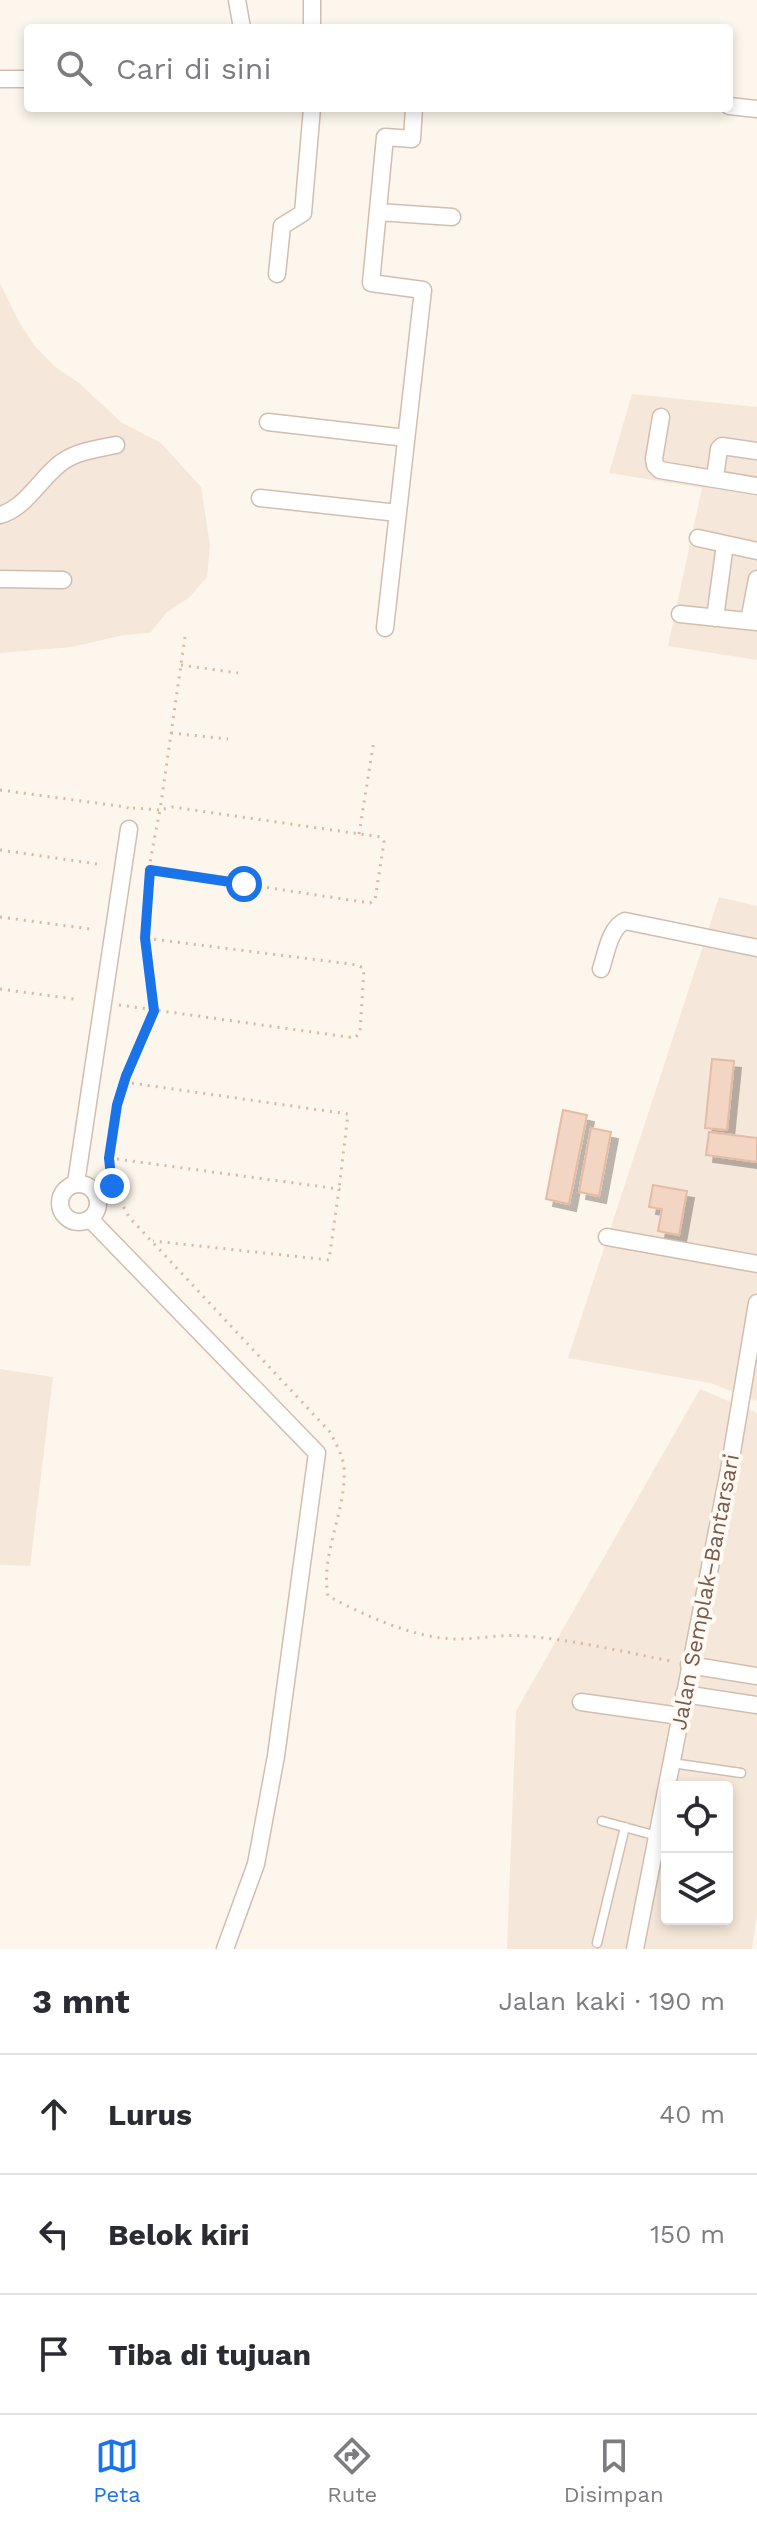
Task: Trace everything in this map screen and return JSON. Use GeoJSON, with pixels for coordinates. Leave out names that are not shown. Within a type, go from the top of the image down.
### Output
{"type":"FeatureCollection","features":[{"type":"Feature","properties":{"kind":"street"},"geometry":{"type":"LineString","coordinates":[[237,0],[241,24]]}},
{"type":"Feature","properties":{"kind":"street"},"geometry":{"type":"LineString","coordinates":[[312,0],[312,24]]}},
{"type":"Feature","properties":{"kind":"street"},"geometry":{"type":"LineString","coordinates":[[0,79],[24,79]]}},
{"type":"Feature","properties":{"kind":"street"},"geometry":{"type":"LineString","coordinates":[[733,106],[757,109]]}},
{"type":"Feature","properties":{"kind":"street"},"geometry":{"type":"LineString","coordinates":[[277,274],[282,226],[303,213],[312,112]]}},
{"type":"Feature","properties":{"kind":"street"},"geometry":{"type":"LineString","coordinates":[[385,628],[423,290],[371,283],[385,137],[412,139],[414,112]]}},
{"type":"Feature","properties":{"kind":"street"},"geometry":{"type":"LineString","coordinates":[[378,212],[452,217]]}},
{"type":"Feature","properties":{"kind":"street"},"geometry":{"type":"LineString","coordinates":[[661,417],[655,465],[660,470],[757,486]]}},
{"type":"Feature","properties":{"kind":"street"},"geometry":{"type":"LineString","coordinates":[[268,422],[406,438]]}},
{"type":"Feature","properties":{"kind":"street"},"geometry":{"type":"LineString","coordinates":[[0,515],[15,510],[70,457],[116,445]]}},
{"type":"Feature","properties":{"kind":"street"},"geometry":{"type":"LineString","coordinates":[[715,477],[722,446],[757,451]]}},
{"type":"Feature","properties":{"kind":"street"},"geometry":{"type":"LineString","coordinates":[[260,498],[398,513]]}},
{"type":"Feature","properties":{"kind":"street"},"geometry":{"type":"LineString","coordinates":[[698,538],[757,551]]}},
{"type":"Feature","properties":{"kind":"street"},"geometry":{"type":"LineString","coordinates":[[715,618],[725,544]]}},
{"type":"Feature","properties":{"kind":"street"},"geometry":{"type":"LineString","coordinates":[[0,579],[63,580]]}},
{"type":"Feature","properties":{"kind":"street"},"geometry":{"type":"LineString","coordinates":[[680,614],[715,618],[754,613],[757,579]]}},
{"type":"Feature","properties":{"kind":"street"},"geometry":{"type":"LineString","coordinates":[[76,1183],[129,829]]}},
{"type":"Feature","properties":{"kind":"street"},"geometry":{"type":"LineString","coordinates":[[601,969],[614,931],[618,924],[625,921],[757,948]]}},
{"type":"Feature","properties":{"kind":"street"},"geometry":{"type":"LineString","coordinates":[[76,1183],[89,1186],[97,1196],[98,1208],[90,1219],[77,1222],[65,1216],[60,1203],[64,1190],[76,1183]]}},
{"type":"Feature","properties":{"kind":"street"},"geometry":{"type":"LineString","coordinates":[[90,1219],[317,1453],[276,1756],[256,1864],[225,1949]]}},
{"type":"Feature","properties":{"kind":"street"},"geometry":{"type":"LineString","coordinates":[[607,1237],[757,1264]]}},
{"type":"Feature","properties":{"kind":"street","name":"Jalan Semplak–Bantarsari"},"geometry":{"type":"LineString","coordinates":[[635,1949],[689,1665],[749,1400],[757,1303]]}},
{"type":"Feature","properties":{"kind":"street"},"geometry":{"type":"LineString","coordinates":[[689,1665],[757,1676]]}},
{"type":"Feature","properties":{"kind":"street"},"geometry":{"type":"LineString","coordinates":[[684,1694],[757,1705]]}},
{"type":"Feature","properties":{"kind":"street"},"geometry":{"type":"LineString","coordinates":[[581,1702],[680,1716]]}},
{"type":"Feature","properties":{"kind":"lane"},"geometry":{"type":"LineString","coordinates":[[672,1763],[741,1773]]}},
{"type":"Feature","properties":{"kind":"lane"},"geometry":{"type":"LineString","coordinates":[[602,1821],[657,1836]]}},
{"type":"Feature","properties":{"kind":"lane"},"geometry":{"type":"LineString","coordinates":[[597,1943],[625,1827]]}},
{"type":"Feature","properties":{"kind":"path"},"geometry":{"type":"LineString","coordinates":[[97,1196],[112,1186],[109,1158],[117,1105],[154,1011],[145,938],[150,870],[185,637]]}},
{"type":"Feature","properties":{"kind":"path"},"geometry":{"type":"LineString","coordinates":[[181,665],[238,673]]}},
{"type":"Feature","properties":{"kind":"path"},"geometry":{"type":"LineString","coordinates":[[171,733],[228,739]]}},
{"type":"Feature","properties":{"kind":"path"},"geometry":{"type":"LineString","coordinates":[[359,834],[374,740]]}},
{"type":"Feature","properties":{"kind":"path"},"geometry":{"type":"LineString","coordinates":[[0,790],[133,808],[160,810],[172,807],[381,837],[384,842],[375,900],[370,903],[150,870]]}},
{"type":"Feature","properties":{"kind":"path"},"geometry":{"type":"LineString","coordinates":[[129,829],[133,808]]}},
{"type":"Feature","properties":{"kind":"path"},"geometry":{"type":"LineString","coordinates":[[0,850],[97,864]]}},
{"type":"Feature","properties":{"kind":"path"},"geometry":{"type":"LineString","coordinates":[[0,917],[90,929]]}},
{"type":"Feature","properties":{"kind":"path"},"geometry":{"type":"LineString","coordinates":[[103,1003],[355,1038],[360,1032],[364,969],[358,965],[145,938]]}},
{"type":"Feature","properties":{"kind":"path"},"geometry":{"type":"LineString","coordinates":[[0,989],[74,999]]}},
{"type":"Feature","properties":{"kind":"path"},"geometry":{"type":"LineString","coordinates":[[124,1082],[348,1114],[329,1260],[151,1241]]}},
{"type":"Feature","properties":{"kind":"path"},"geometry":{"type":"LineString","coordinates":[[109,1158],[339,1189]]}},
{"type":"Feature","properties":{"kind":"path"},"geometry":{"type":"LineString","coordinates":[[328,1596],[352,1609],[425,1635],[457,1639],[521,1635],[689,1665]]}},
{"type":"Feature","properties":{"kind":"shaded area"},"geometry":{"type":"Polygon","coordinates":[[[0,283],[19,322],[34,345],[54,366],[79,383],[121,422],[161,443],[201,487],[210,545],[207,577],[190,597],[167,612],[150,633],[124,635],[72,647],[0,653],[0,283]]]}},
{"type":"Feature","properties":{"kind":"shaded area"},"geometry":{"type":"Polygon","coordinates":[[[632,394],[757,407],[757,660],[668,646],[702,488],[609,473],[632,394]]]}},
{"type":"Feature","properties":{"kind":"shaded area"},"geometry":{"type":"Polygon","coordinates":[[[719,897],[757,906],[757,1401],[710,1383],[568,1358],[719,897]]]}},
{"type":"Feature","properties":{"kind":"shaded area"},"geometry":{"type":"Polygon","coordinates":[[[0,1369],[53,1377],[30,1566],[0,1565],[0,1369]]]}},
{"type":"Feature","properties":{"kind":"shaded area"},"geometry":{"type":"Polygon","coordinates":[[[700,1389],[757,1413],[757,1914],[752,1949],[507,1949],[516,1711],[700,1389]]]}},
{"type":"Feature","properties":{"kind":"building"},"geometry":{"type":"Polygon","coordinates":[[[712,1059],[734,1061],[727,1130],[705,1128],[712,1059]]]}},
{"type":"Feature","properties":{"kind":"building"},"geometry":{"type":"Polygon","coordinates":[[[563,1110],[587,1115],[569,1204],[546,1199],[563,1110]]]}},
{"type":"Feature","properties":{"kind":"building"},"geometry":{"type":"Polygon","coordinates":[[[591,1128],[611,1132],[599,1196],[579,1192],[591,1128]]]}},
{"type":"Feature","properties":{"kind":"building"},"geometry":{"type":"Polygon","coordinates":[[[709,1132],[757,1138],[757,1162],[706,1155],[709,1132]]]}},
{"type":"Feature","properties":{"kind":"building"},"geometry":{"type":"Polygon","coordinates":[[[653,1185],[687,1191],[679,1235],[658,1231],[662,1209],[649,1207],[653,1185]]]}},
{"type":"Feature","properties":{"kind":"route"},"geometry":{"type":"LineString","coordinates":[[112,1186],[109,1158],[117,1105],[154,1011],[145,938],[150,870],[244,884]]}}]}
